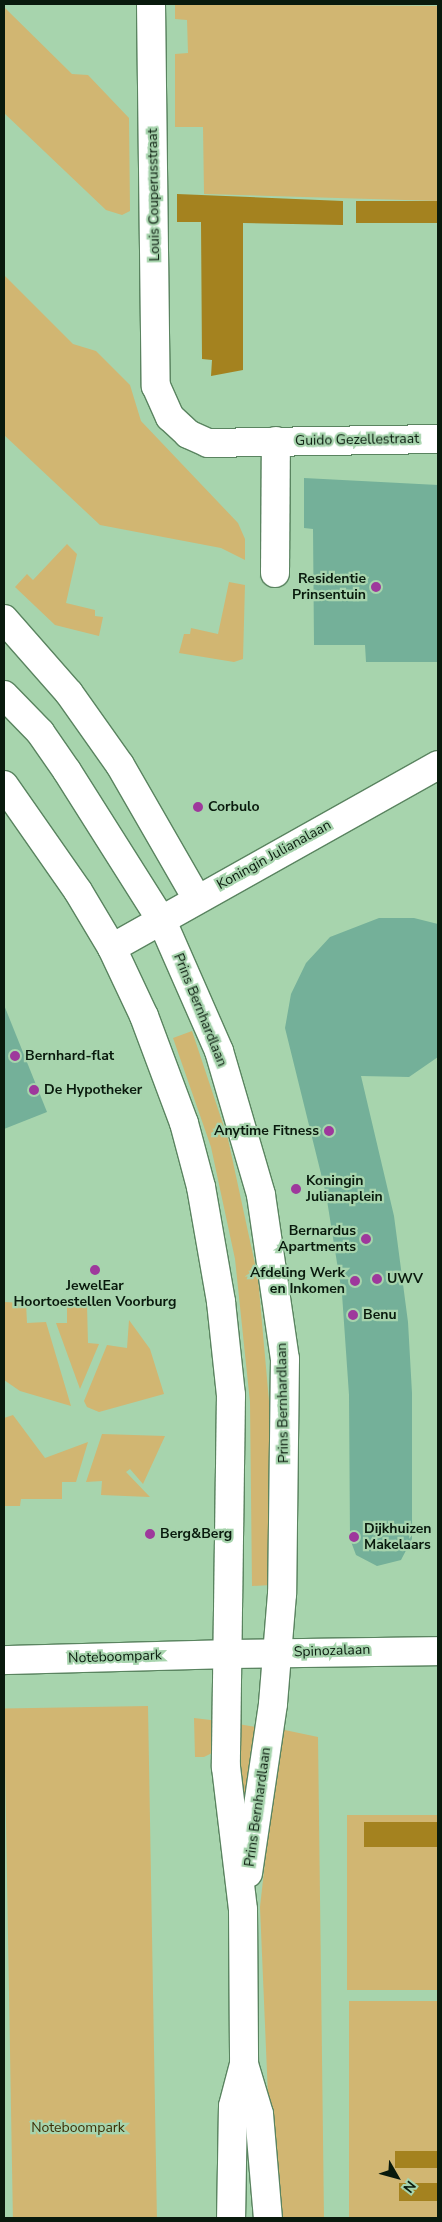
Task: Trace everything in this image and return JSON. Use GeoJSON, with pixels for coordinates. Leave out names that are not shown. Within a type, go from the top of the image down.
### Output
{"type":"FeatureCollection","features":[{"type":"Feature","properties":{"kind":"main road","name":"Louis Couperusstraat"},"geometry":{"type":"LineString","coordinates":[[151,4],[156,386]]}},
{"type":"Feature","properties":{"kind":"main road","name":"Guido Gezellestraat"},"geometry":{"type":"LineString","coordinates":[[156,386],[170,417],[188,434],[208,442],[438,439]]}},
{"type":"Feature","properties":{"kind":"main road","name":"Guido Gezellestraat"},"geometry":{"type":"LineString","coordinates":[[275,573],[276,441]]}},
{"type":"Feature","properties":{"kind":"main road"},"geometry":{"type":"LineString","coordinates":[[4,619],[69,693],[120,764],[196,899]]}},
{"type":"Feature","properties":{"kind":"main road","name":"Prins Bernhardlaan"},"geometry":{"type":"LineString","coordinates":[[4,695],[40,732],[62,763],[162,921],[219,1051],[262,1195],[285,1359],[282,1594],[277,1652],[243,1910]]}},
{"type":"Feature","properties":{"kind":"main road","name":"Koningin Julianalaan"},"geometry":{"type":"LineString","coordinates":[[112,948],[438,764]]}},
{"type":"Feature","properties":{"kind":"main road","name":"Prins Bernhardlaan"},"geometry":{"type":"LineString","coordinates":[[4,785],[58,860],[112,948],[144,1016],[184,1123],[201,1187],[221,1302],[231,1395],[231,1587],[227,1654],[226,1767],[243,1910],[244,2064],[233,2106],[231,2218]]}},
{"type":"Feature","properties":{"kind":"main road","name":"Spinozalaan"},"geometry":{"type":"LineString","coordinates":[[227,1654],[438,1651]]}},
{"type":"Feature","properties":{"kind":"main road","name":"Noteboompark"},"geometry":{"type":"LineString","coordinates":[[4,1660],[227,1654]]}},
{"type":"Feature","properties":{"kind":"main road","name":"Prins Bernhardlaan"},"geometry":{"type":"LineString","coordinates":[[244,2064],[259,2114],[268,2218]]}},
{"type":"Feature","properties":{"kind":"green space"},"geometry":{"type":"Polygon","coordinates":[[[175,4],[438,6],[438,201],[204,194],[203,127],[175,127],[175,54],[188,53],[187,20],[175,19],[175,4]]]}},
{"type":"Feature","properties":{"kind":"green space"},"geometry":{"type":"Polygon","coordinates":[[[4,7],[72,74],[88,75],[129,118],[130,211],[122,215],[106,210],[4,113],[4,7]]]}},
{"type":"Feature","properties":{"kind":"green space"},"geometry":{"type":"Polygon","coordinates":[[[4,275],[73,344],[96,351],[130,385],[141,421],[238,523],[245,539],[245,560],[221,548],[100,525],[4,435],[4,275]]]}},
{"type":"Feature","properties":{"kind":"green space"},"geometry":{"type":"Polygon","coordinates":[[[67,544],[77,554],[66,603],[95,610],[95,616],[103,617],[99,636],[55,625],[15,587],[27,574],[33,580],[67,544]]]}},
{"type":"Feature","properties":{"kind":"green space"},"geometry":{"type":"Polygon","coordinates":[[[229,582],[245,585],[243,659],[234,662],[179,653],[184,634],[190,634],[191,628],[218,634],[229,582]]]}},
{"type":"Feature","properties":{"kind":"green space"},"geometry":{"type":"Polygon","coordinates":[[[192,1031],[228,1139],[258,1278],[269,1401],[271,1585],[252,1586],[250,1402],[235,1259],[211,1147],[173,1038],[192,1031]]]}},
{"type":"Feature","properties":{"kind":"green space"},"geometry":{"type":"Polygon","coordinates":[[[4,1302],[26,1303],[27,1323],[46,1322],[71,1406],[20,1391],[4,1380],[4,1302]]]}},
{"type":"Feature","properties":{"kind":"green space"},"geometry":{"type":"Polygon","coordinates":[[[67,1304],[87,1305],[88,1343],[99,1344],[80,1389],[56,1323],[67,1323],[67,1304]]]}},
{"type":"Feature","properties":{"kind":"green space"},"geometry":{"type":"Polygon","coordinates":[[[129,1320],[150,1349],[164,1394],[99,1412],[87,1407],[84,1401],[107,1345],[127,1348],[129,1320]]]}},
{"type":"Feature","properties":{"kind":"green space"},"geometry":{"type":"Polygon","coordinates":[[[13,1415],[45,1458],[88,1442],[76,1482],[62,1482],[62,1499],[21,1499],[20,1506],[4,1506],[4,1418],[13,1415]]]}},
{"type":"Feature","properties":{"kind":"green space"},"geometry":{"type":"Polygon","coordinates":[[[102,1434],[165,1436],[143,1484],[130,1469],[126,1472],[150,1497],[101,1495],[102,1481],[86,1482],[102,1434]]]}},
{"type":"Feature","properties":{"kind":"green space","name":"Noteboompark"},"geometry":{"type":"Polygon","coordinates":[[[148,1706],[157,2217],[13,2218],[4,1709],[148,1706]]]}},
{"type":"Feature","properties":{"kind":"green space"},"geometry":{"type":"Polygon","coordinates":[[[194,1718],[219,1721],[214,1752],[204,1757],[195,1757],[194,1718]]]}},
{"type":"Feature","properties":{"kind":"green space"},"geometry":{"type":"Polygon","coordinates":[[[238,1724],[262,1728],[242,1832],[238,1724]]]}},
{"type":"Feature","properties":{"kind":"green space"},"geometry":{"type":"Polygon","coordinates":[[[280,1729],[318,1737],[324,2218],[284,2218],[281,2214],[268,2096],[260,1907],[280,1729]]]}},
{"type":"Feature","properties":{"kind":"green space"},"geometry":{"type":"Polygon","coordinates":[[[347,1815],[438,1815],[438,1990],[347,1990],[347,1815]]]}},
{"type":"Feature","properties":{"kind":"green space"},"geometry":{"type":"Polygon","coordinates":[[[349,2001],[438,2001],[438,2218],[349,2218],[349,2001]]]}},
{"type":"Feature","properties":{"kind":"shaded area"},"geometry":{"type":"Polygon","coordinates":[[[177,194],[343,201],[343,225],[243,223],[243,370],[211,376],[212,360],[202,359],[201,222],[177,222],[177,194]]]}},
{"type":"Feature","properties":{"kind":"shaded area"},"geometry":{"type":"Polygon","coordinates":[[[356,201],[438,201],[438,223],[356,223],[356,201]]]}},
{"type":"Feature","properties":{"kind":"shaded area"},"geometry":{"type":"Polygon","coordinates":[[[364,1822],[438,1822],[438,1847],[364,1847],[364,1822]]]}},
{"type":"Feature","properties":{"kind":"shaded area"},"geometry":{"type":"Polygon","coordinates":[[[395,2151],[438,2151],[438,2168],[395,2168],[395,2151]]]}},
{"type":"Feature","properties":{"kind":"shaded area"},"geometry":{"type":"Polygon","coordinates":[[[399,2183],[438,2183],[438,2201],[399,2201],[399,2183]]]}},
{"type":"Feature","properties":{"kind":"building","name":"Residentie Prinsentuin"},"geometry":{"type":"Polygon","coordinates":[[[304,478],[438,485],[438,662],[366,662],[365,645],[314,645],[313,529],[304,528],[304,478]]]}},
{"type":"Feature","properties":{"kind":"building","name":"Bernardus Apartments"},"geometry":{"type":"Polygon","coordinates":[[[379,918],[414,918],[438,924],[438,1057],[409,1077],[361,1076],[394,1216],[408,1322],[412,1393],[412,1539],[401,1560],[377,1566],[356,1555],[350,1539],[349,1395],[342,1294],[326,1194],[285,1028],[291,994],[306,963],[330,937],[379,918]]]}},
{"type":"Feature","properties":{"kind":"building","name":"Bernhard-flat"},"geometry":{"type":"Polygon","coordinates":[[[4,1005],[47,1112],[4,1129],[4,1005]]]}},
{"type":"Feature","properties":{"kind":"place","name":"Residentie Prinsentuin"},"geometry":{"type":"Point","coordinates":[376,587]}},
{"type":"Feature","properties":{"kind":"place","name":"Corbulo"},"geometry":{"type":"Point","coordinates":[198,807]}},
{"type":"Feature","properties":{"kind":"place","name":"Bernhard-flat"},"geometry":{"type":"Point","coordinates":[15,1056]}},
{"type":"Feature","properties":{"kind":"place","name":"De Hypotheker"},"geometry":{"type":"Point","coordinates":[34,1090]}},
{"type":"Feature","properties":{"kind":"place","name":"Anytime Fitness"},"geometry":{"type":"Point","coordinates":[329,1131]}},
{"type":"Feature","properties":{"kind":"place","name":"Koningin Julianaplein"},"geometry":{"type":"Point","coordinates":[296,1189]}},
{"type":"Feature","properties":{"kind":"place","name":"Bernardus Apartments"},"geometry":{"type":"Point","coordinates":[366,1239]}},
{"type":"Feature","properties":{"kind":"place","name":"JewelEar Hoortoestellen Voorburg"},"geometry":{"type":"Point","coordinates":[95,1270]}},
{"type":"Feature","properties":{"kind":"place","name":"UWV"},"geometry":{"type":"Point","coordinates":[377,1279]}},
{"type":"Feature","properties":{"kind":"place","name":"Afdeling Werk en Inkomen"},"geometry":{"type":"Point","coordinates":[355,1281]}},
{"type":"Feature","properties":{"kind":"place","name":"Benu"},"geometry":{"type":"Point","coordinates":[353,1315]}},
{"type":"Feature","properties":{"kind":"place","name":"Berg&Berg"},"geometry":{"type":"Point","coordinates":[150,1534]}},
{"type":"Feature","properties":{"kind":"place","name":"Dijkhuizen Makelaars"},"geometry":{"type":"Point","coordinates":[354,1537]}}]}
